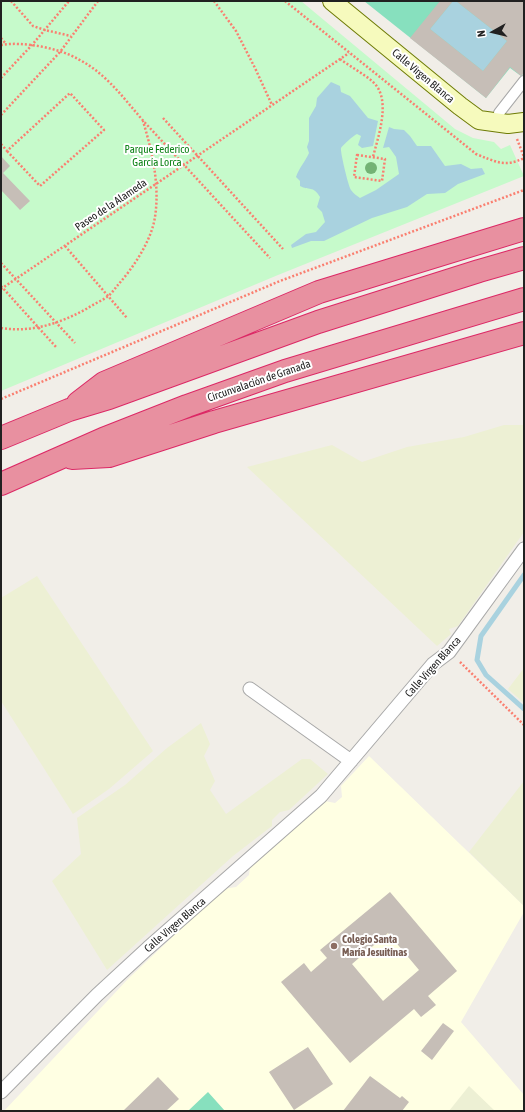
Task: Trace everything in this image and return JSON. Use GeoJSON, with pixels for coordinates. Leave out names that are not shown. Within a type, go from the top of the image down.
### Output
{"type":"FeatureCollection","features":[{"type":"Feature","properties":{"kind":"highway"},"geometry":{"type":"LineString","coordinates":[[69,410],[104,382],[319,292],[524,229]]}},
{"type":"Feature","properties":{"kind":"highway"},"geometry":{"type":"LineString","coordinates":[[1,438],[69,410],[109,398],[318,322],[524,258]]}},
{"type":"Feature","properties":{"kind":"highway","name":"Circunvalación de Granada"},"geometry":{"type":"LineString","coordinates":[[1,484],[103,439],[284,371],[524,299]]}},
{"type":"Feature","properties":{"kind":"highway"},"geometry":{"type":"LineString","coordinates":[[57,459],[109,456],[214,422],[524,333]]}},
{"type":"Feature","properties":{"kind":"main road","name":"Calle Virgen Blanca"},"geometry":{"type":"LineString","coordinates":[[332,1],[479,120],[508,124],[520,130]]}},
{"type":"Feature","properties":{"kind":"street"},"geometry":{"type":"LineString","coordinates":[[498,113],[524,81]]}},
{"type":"Feature","properties":{"kind":"street","name":"Calle Virgen Blanca"},"geometry":{"type":"LineString","coordinates":[[1,1092],[103,990],[154,943],[321,796],[433,664],[449,652],[524,549]]}},
{"type":"Feature","properties":{"kind":"street"},"geometry":{"type":"LineString","coordinates":[[250,689],[351,761]]}},
{"type":"Feature","properties":{"kind":"path"},"geometry":{"type":"LineString","coordinates":[[11,1],[33,26],[71,36]]}},
{"type":"Feature","properties":{"kind":"path"},"geometry":{"type":"LineString","coordinates":[[1,78],[32,45],[69,1]]}},
{"type":"Feature","properties":{"kind":"path"},"geometry":{"type":"LineString","coordinates":[[1,115],[60,52],[98,1]]}},
{"type":"Feature","properties":{"kind":"path"},"geometry":{"type":"LineString","coordinates":[[214,1],[236,31],[272,105]]}},
{"type":"Feature","properties":{"kind":"path"},"geometry":{"type":"LineString","coordinates":[[285,1],[476,154],[501,163],[518,161],[524,158],[520,130]]}},
{"type":"Feature","properties":{"kind":"path"},"geometry":{"type":"LineString","coordinates":[[1,38],[6,44]]}},
{"type":"Feature","properties":{"kind":"path"},"geometry":{"type":"LineString","coordinates":[[1,45],[32,45],[60,52],[78,59],[109,80],[143,120],[270,258]]}},
{"type":"Feature","properties":{"kind":"path","name":"Paseo de la Alameda"},"geometry":{"type":"LineString","coordinates":[[2,288],[349,53]]}},
{"type":"Feature","properties":{"kind":"path"},"geometry":{"type":"LineString","coordinates":[[340,60],[374,83],[382,95],[382,124],[373,157]]}},
{"type":"Feature","properties":{"kind":"path"},"geometry":{"type":"LineString","coordinates":[[1,144],[7,151],[40,186],[104,130],[70,93],[7,151]]}},
{"type":"Feature","properties":{"kind":"path"},"geometry":{"type":"LineString","coordinates":[[163,118],[283,249]]}},
{"type":"Feature","properties":{"kind":"path"},"geometry":{"type":"LineString","coordinates":[[1,328],[11,330],[39,328],[57,323],[108,297],[130,272],[145,246],[155,218],[156,184],[151,148],[143,120]]}},
{"type":"Feature","properties":{"kind":"path"},"geometry":{"type":"LineString","coordinates":[[357,155],[373,157],[385,159],[382,181],[354,177],[357,155]]}},
{"type":"Feature","properties":{"kind":"path"},"geometry":{"type":"LineString","coordinates":[[1,399],[280,281],[524,190]]}},
{"type":"Feature","properties":{"kind":"path"},"geometry":{"type":"LineString","coordinates":[[65,246],[127,318]]}},
{"type":"Feature","properties":{"kind":"path"},"geometry":{"type":"LineString","coordinates":[[1,263],[75,343]]}},
{"type":"Feature","properties":{"kind":"path"},"geometry":{"type":"LineString","coordinates":[[2,288],[56,347]]}},
{"type":"Feature","properties":{"kind":"path"},"geometry":{"type":"LineString","coordinates":[[449,652],[524,725]]}},
{"type":"Feature","properties":{"kind":"shaded area"},"geometry":{"type":"Polygon","coordinates":[[[504,425],[524,425],[524,532],[458,626],[449,629],[451,634],[437,646],[247,467],[332,445],[362,462],[407,447],[464,437],[504,425]]]}},
{"type":"Feature","properties":{"kind":"shaded area"},"geometry":{"type":"Polygon","coordinates":[[[37,576],[153,751],[109,789],[73,814],[1,701],[1,598],[37,576]]]}},
{"type":"Feature","properties":{"kind":"shaded area"},"geometry":{"type":"Polygon","coordinates":[[[524,668],[524,703],[508,689],[524,668]]]}},
{"type":"Feature","properties":{"kind":"shaded area"},"geometry":{"type":"Polygon","coordinates":[[[201,723],[210,744],[204,756],[215,781],[210,790],[226,814],[302,759],[310,759],[328,774],[289,810],[280,812],[272,820],[272,826],[233,856],[107,970],[52,881],[81,854],[77,818],[125,785],[167,748],[201,723]]]}},
{"type":"Feature","properties":{"kind":"shaded area","name":"Colegio Santa María Jesuitinas"},"geometry":{"type":"Polygon","coordinates":[[[369,756],[524,906],[524,912],[461,1022],[524,1095],[524,1111],[4,1111],[128,979],[223,889],[236,887],[249,875],[250,867],[325,801],[335,803],[342,797],[341,786],[369,756]]]}},
{"type":"Feature","properties":{"kind":"shaded area"},"geometry":{"type":"Polygon","coordinates":[[[524,781],[524,906],[469,852],[524,781]]]}},
{"type":"Feature","properties":{"kind":"shaded area"},"geometry":{"type":"Polygon","coordinates":[[[469,1086],[495,1111],[449,1111],[469,1086]]]}},
{"type":"Feature","properties":{"kind":"green space","name":"Parque Federico García Lorca"},"geometry":{"type":"Polygon","coordinates":[[[1,1],[301,1],[455,129],[473,138],[494,142],[501,149],[510,145],[524,176],[278,275],[1,391],[1,1]]]}},
{"type":"Feature","properties":{"kind":"green space"},"geometry":{"type":"Polygon","coordinates":[[[364,1],[524,1],[524,73],[521,76],[510,68],[486,98],[364,1]]]}},
{"type":"Feature","properties":{"kind":"green space"},"geometry":{"type":"Polygon","coordinates":[[[208,1092],[225,1111],[188,1111],[208,1092]]]}},
{"type":"Feature","properties":{"kind":"water"},"geometry":{"type":"Polygon","coordinates":[[[453,1],[456,1],[507,41],[483,71],[430,29],[453,1]]]}},
{"type":"Feature","properties":{"kind":"water"},"geometry":{"type":"Polygon","coordinates":[[[331,82],[340,86],[341,92],[350,96],[368,118],[378,121],[373,146],[362,148],[358,145],[361,136],[357,134],[341,148],[346,175],[351,190],[360,198],[376,190],[399,174],[396,157],[389,147],[383,148],[389,127],[404,130],[417,146],[431,146],[445,166],[461,164],[471,169],[482,168],[485,174],[458,184],[445,193],[427,194],[407,207],[372,218],[324,241],[311,241],[292,248],[291,245],[306,234],[316,232],[325,222],[322,212],[317,207],[320,197],[318,193],[300,186],[300,181],[296,177],[309,153],[307,147],[309,141],[309,118],[316,106],[317,98],[331,82]]]}},
{"type":"Feature","properties":{"kind":"building"},"geometry":{"type":"Polygon","coordinates":[[[440,1],[453,1],[430,29],[483,71],[507,41],[456,1],[524,1],[524,73],[521,76],[510,67],[486,98],[410,38],[440,1]]]}},
{"type":"Feature","properties":{"kind":"building"},"geometry":{"type":"Polygon","coordinates":[[[1,156],[10,166],[3,173],[30,201],[20,210],[1,190],[1,156]]]}},
{"type":"Feature","properties":{"kind":"building"},"geometry":{"type":"Polygon","coordinates":[[[390,892],[457,971],[428,996],[436,1005],[421,1017],[414,1009],[350,1063],[281,982],[304,963],[311,972],[327,958],[320,950],[390,892]],[[388,933],[352,964],[383,1001],[419,970],[388,933]]]}},
{"type":"Feature","properties":{"kind":"building"},"geometry":{"type":"Polygon","coordinates":[[[443,1023],[454,1031],[432,1060],[421,1051],[443,1023]]]}},
{"type":"Feature","properties":{"kind":"building"},"geometry":{"type":"Polygon","coordinates":[[[308,1047],[333,1084],[294,1110],[269,1072],[308,1047]]]}},
{"type":"Feature","properties":{"kind":"building"},"geometry":{"type":"Polygon","coordinates":[[[370,1076],[400,1098],[402,1096],[409,1102],[402,1111],[343,1111],[370,1076]]]}},
{"type":"Feature","properties":{"kind":"building"},"geometry":{"type":"Polygon","coordinates":[[[158,1077],[179,1099],[166,1111],[123,1111],[158,1077]]]}},
{"type":"Feature","properties":{"kind":"waterway"},"geometry":{"type":"LineString","coordinates":[[524,575],[481,636],[477,660],[486,675],[524,709]]}},
{"type":"Feature","properties":{"kind":"place","name":"Colegio Santa María Jesuitinas"},"geometry":{"type":"Point","coordinates":[334,946]}}]}
